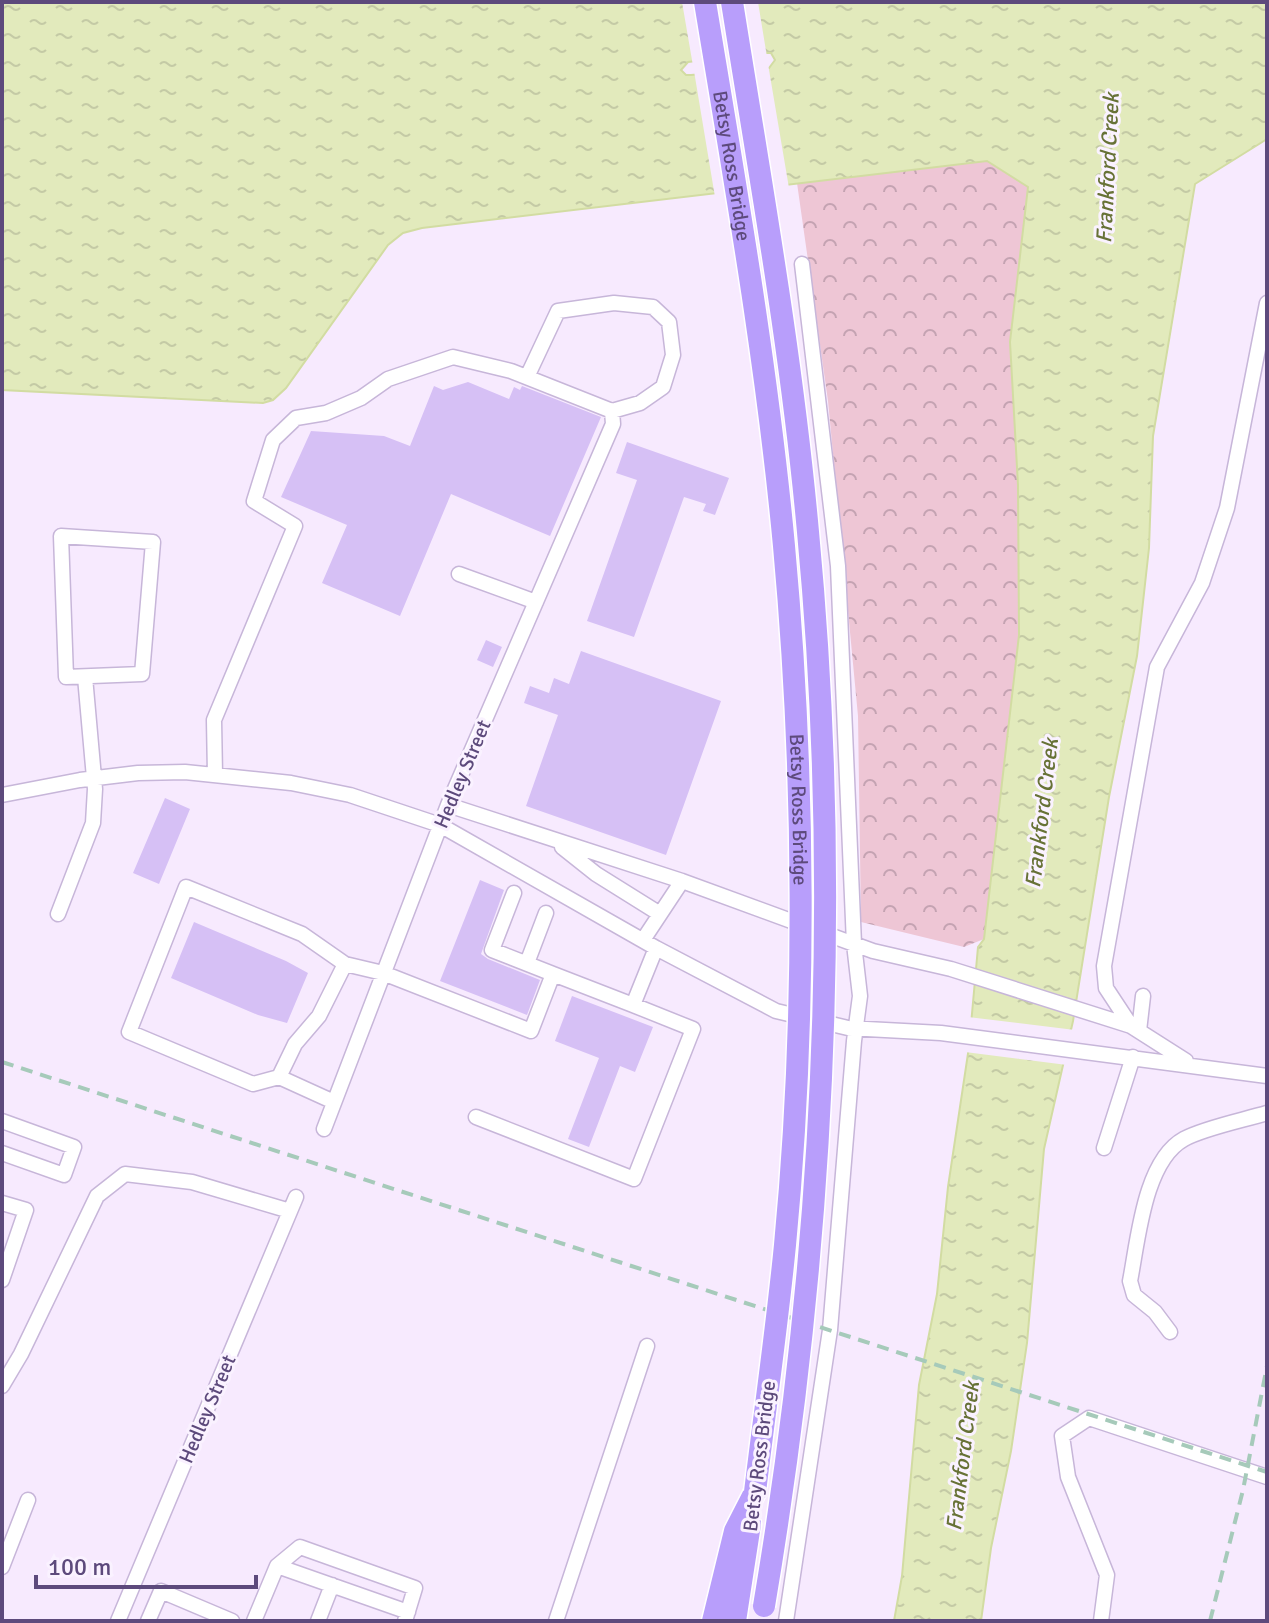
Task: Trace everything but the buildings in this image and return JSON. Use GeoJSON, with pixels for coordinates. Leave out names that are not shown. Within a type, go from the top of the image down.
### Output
{"type":"FeatureCollection","features":[{"type":"Feature","properties":{"kind":"highway","name":"Betsy Ross Bridge"},"geometry":{"type":"LineString","coordinates":[[705,2],[759,333],[784,548],[797,762],[800,921],[794,1112],[785,1246],[755,1492],[735,1621]]}},
{"type":"Feature","properties":{"kind":"highway","name":"Betsy Ross Bridge"},"geometry":{"type":"LineString","coordinates":[[732,2],[799,440],[815,613],[824,809],[824,1015],[814,1203],[788,1451],[763,1616]]}},
{"type":"Feature","properties":{"kind":"highway"},"geometry":{"type":"LineString","coordinates":[[713,1621],[735,1531],[755,1492]]}},
{"type":"Feature","properties":{"kind":"street"},"geometry":{"type":"LineString","coordinates":[[786,1621],[830,1330],[860,996],[854,944],[838,566],[802,264]]}},
{"type":"Feature","properties":{"kind":"street"},"geometry":{"type":"LineString","coordinates":[[215,775],[214,720],[295,526],[254,501],[273,440],[296,418],[326,413],[361,398],[388,379],[453,357],[527,377],[613,417],[663,387],[673,355],[669,322],[653,307],[614,303],[558,311],[527,377]]}},
{"type":"Feature","properties":{"kind":"street"},"geometry":{"type":"LineString","coordinates":[[1135,1028],[1106,988],[1104,966],[1157,667],[1202,583],[1227,508],[1267,303]]}},
{"type":"Feature","properties":{"kind":"street","name":"Hedley Street"},"geometry":{"type":"LineString","coordinates":[[324,1129],[448,805],[613,417]]}},
{"type":"Feature","properties":{"kind":"street"},"geometry":{"type":"LineString","coordinates":[[61,536],[153,542],[142,674],[85,677],[66,677],[61,536]]}},
{"type":"Feature","properties":{"kind":"street"},"geometry":{"type":"LineString","coordinates":[[459,574],[536,602]]}},
{"type":"Feature","properties":{"kind":"street"},"geometry":{"type":"LineString","coordinates":[[58,914],[93,823],[94,778],[85,677]]}},
{"type":"Feature","properties":{"kind":"street"},"geometry":{"type":"LineString","coordinates":[[2,795],[94,778],[185,772],[291,783],[350,795],[440,825],[649,944],[776,1011],[855,1029],[941,1033],[1267,1076]]}},
{"type":"Feature","properties":{"kind":"street"},"geometry":{"type":"LineString","coordinates":[[448,805],[682,881],[854,944],[951,969],[1135,1028],[1192,1065]]}},
{"type":"Feature","properties":{"kind":"street"},"geometry":{"type":"LineString","coordinates":[[551,839],[596,874],[660,914]]}},
{"type":"Feature","properties":{"kind":"street"},"geometry":{"type":"LineString","coordinates":[[633,1005],[660,914],[682,881]]}},
{"type":"Feature","properties":{"kind":"street"},"geometry":{"type":"LineString","coordinates":[[334,1102],[279,1077],[253,1084],[129,1032],[186,887],[302,934],[345,964],[383,973],[531,1031],[553,974]]}},
{"type":"Feature","properties":{"kind":"street"},"geometry":{"type":"LineString","coordinates":[[476,1117],[634,1179],[693,1029],[492,950],[514,893]]}},
{"type":"Feature","properties":{"kind":"street"},"geometry":{"type":"LineString","coordinates":[[527,963],[546,913]]}},
{"type":"Feature","properties":{"kind":"street"},"geometry":{"type":"LineString","coordinates":[[279,1077],[295,1044],[319,1016],[345,964]]}},
{"type":"Feature","properties":{"kind":"street"},"geometry":{"type":"LineString","coordinates":[[1135,1028],[1143,996]]}},
{"type":"Feature","properties":{"kind":"street"},"geometry":{"type":"LineString","coordinates":[[1104,1148],[1133,1057]]}},
{"type":"Feature","properties":{"kind":"street"},"geometry":{"type":"LineString","coordinates":[[1170,1332],[1155,1312],[1134,1295],[1130,1281],[1149,1190],[1157,1171],[1167,1152],[1184,1139],[1267,1113]]}},
{"type":"Feature","properties":{"kind":"street"},"geometry":{"type":"LineString","coordinates":[[2,1121],[74,1147],[64,1175],[2,1153]]}},
{"type":"Feature","properties":{"kind":"street","name":"Hedley Street"},"geometry":{"type":"LineString","coordinates":[[2,1386],[21,1354],[97,1196],[125,1174],[192,1182],[293,1204],[118,1621]]}},
{"type":"Feature","properties":{"kind":"street"},"geometry":{"type":"LineString","coordinates":[[2,1203],[26,1210],[2,1280]]}},
{"type":"Feature","properties":{"kind":"street"},"geometry":{"type":"LineString","coordinates":[[556,1621],[647,1346]]}},
{"type":"Feature","properties":{"kind":"street"},"geometry":{"type":"LineString","coordinates":[[1101,1621],[1107,1575],[1068,1477],[1062,1436],[1089,1418],[1267,1477]]}},
{"type":"Feature","properties":{"kind":"street"},"geometry":{"type":"LineString","coordinates":[[2,1567],[28,1500]]}},
{"type":"Feature","properties":{"kind":"street"},"geometry":{"type":"LineString","coordinates":[[254,1621],[277,1566],[300,1547],[415,1588],[406,1616],[277,1566]]}},
{"type":"Feature","properties":{"kind":"street"},"geometry":{"type":"LineString","coordinates":[[318,1621],[332,1585]]}},
{"type":"Feature","properties":{"kind":"street"},"geometry":{"type":"LineString","coordinates":[[148,1621],[161,1591],[232,1621]]}},
{"type":"Feature","properties":{"kind":"green space"},"geometry":{"type":"Polygon","coordinates":[[[987,161],[1028,187],[1010,342],[1018,485],[1019,635],[984,939],[964,947],[861,922],[858,716],[828,401],[797,183],[987,161]]]}},
{"type":"Feature","properties":{"kind":"water","name":"Frankford Creek"},"geometry":{"type":"Polygon","coordinates":[[[2,2],[1267,2],[1267,139],[1195,184],[1153,436],[1149,548],[1137,656],[1109,797],[1073,1021],[1044,1149],[1027,1343],[981,1621],[894,1621],[902,1576],[919,1385],[937,1294],[948,1187],[969,1047],[978,947],[984,939],[1019,635],[1018,485],[1010,342],[1028,187],[987,161],[422,228],[403,233],[388,245],[286,388],[273,400],[263,403],[2,390],[2,2]],[[771,53],[688,62],[681,70],[691,75],[769,68],[775,60],[771,53]]]}},
{"type":"Feature","properties":{"kind":"pier"},"geometry":{"type":"Polygon","coordinates":[[[682,2],[758,2],[767,57],[693,66],[682,2]]]}},
{"type":"Feature","properties":{"kind":"pier"},"geometry":{"type":"Polygon","coordinates":[[[768,64],[789,188],[715,197],[694,71],[768,64]]]}},
{"type":"Feature","properties":{"kind":"pier"},"geometry":{"type":"Polygon","coordinates":[[[968,1017],[1075,1030],[1067,1065],[965,1052],[968,1017]]]}},
{"type":"Feature","properties":{"kind":"railway"},"geometry":{"type":"LineString","coordinates":[[2,1062],[1267,1472]]}},
{"type":"Feature","properties":{"kind":"railway"},"geometry":{"type":"LineString","coordinates":[[1210,1621],[1243,1490],[1267,1366]]}}]}
